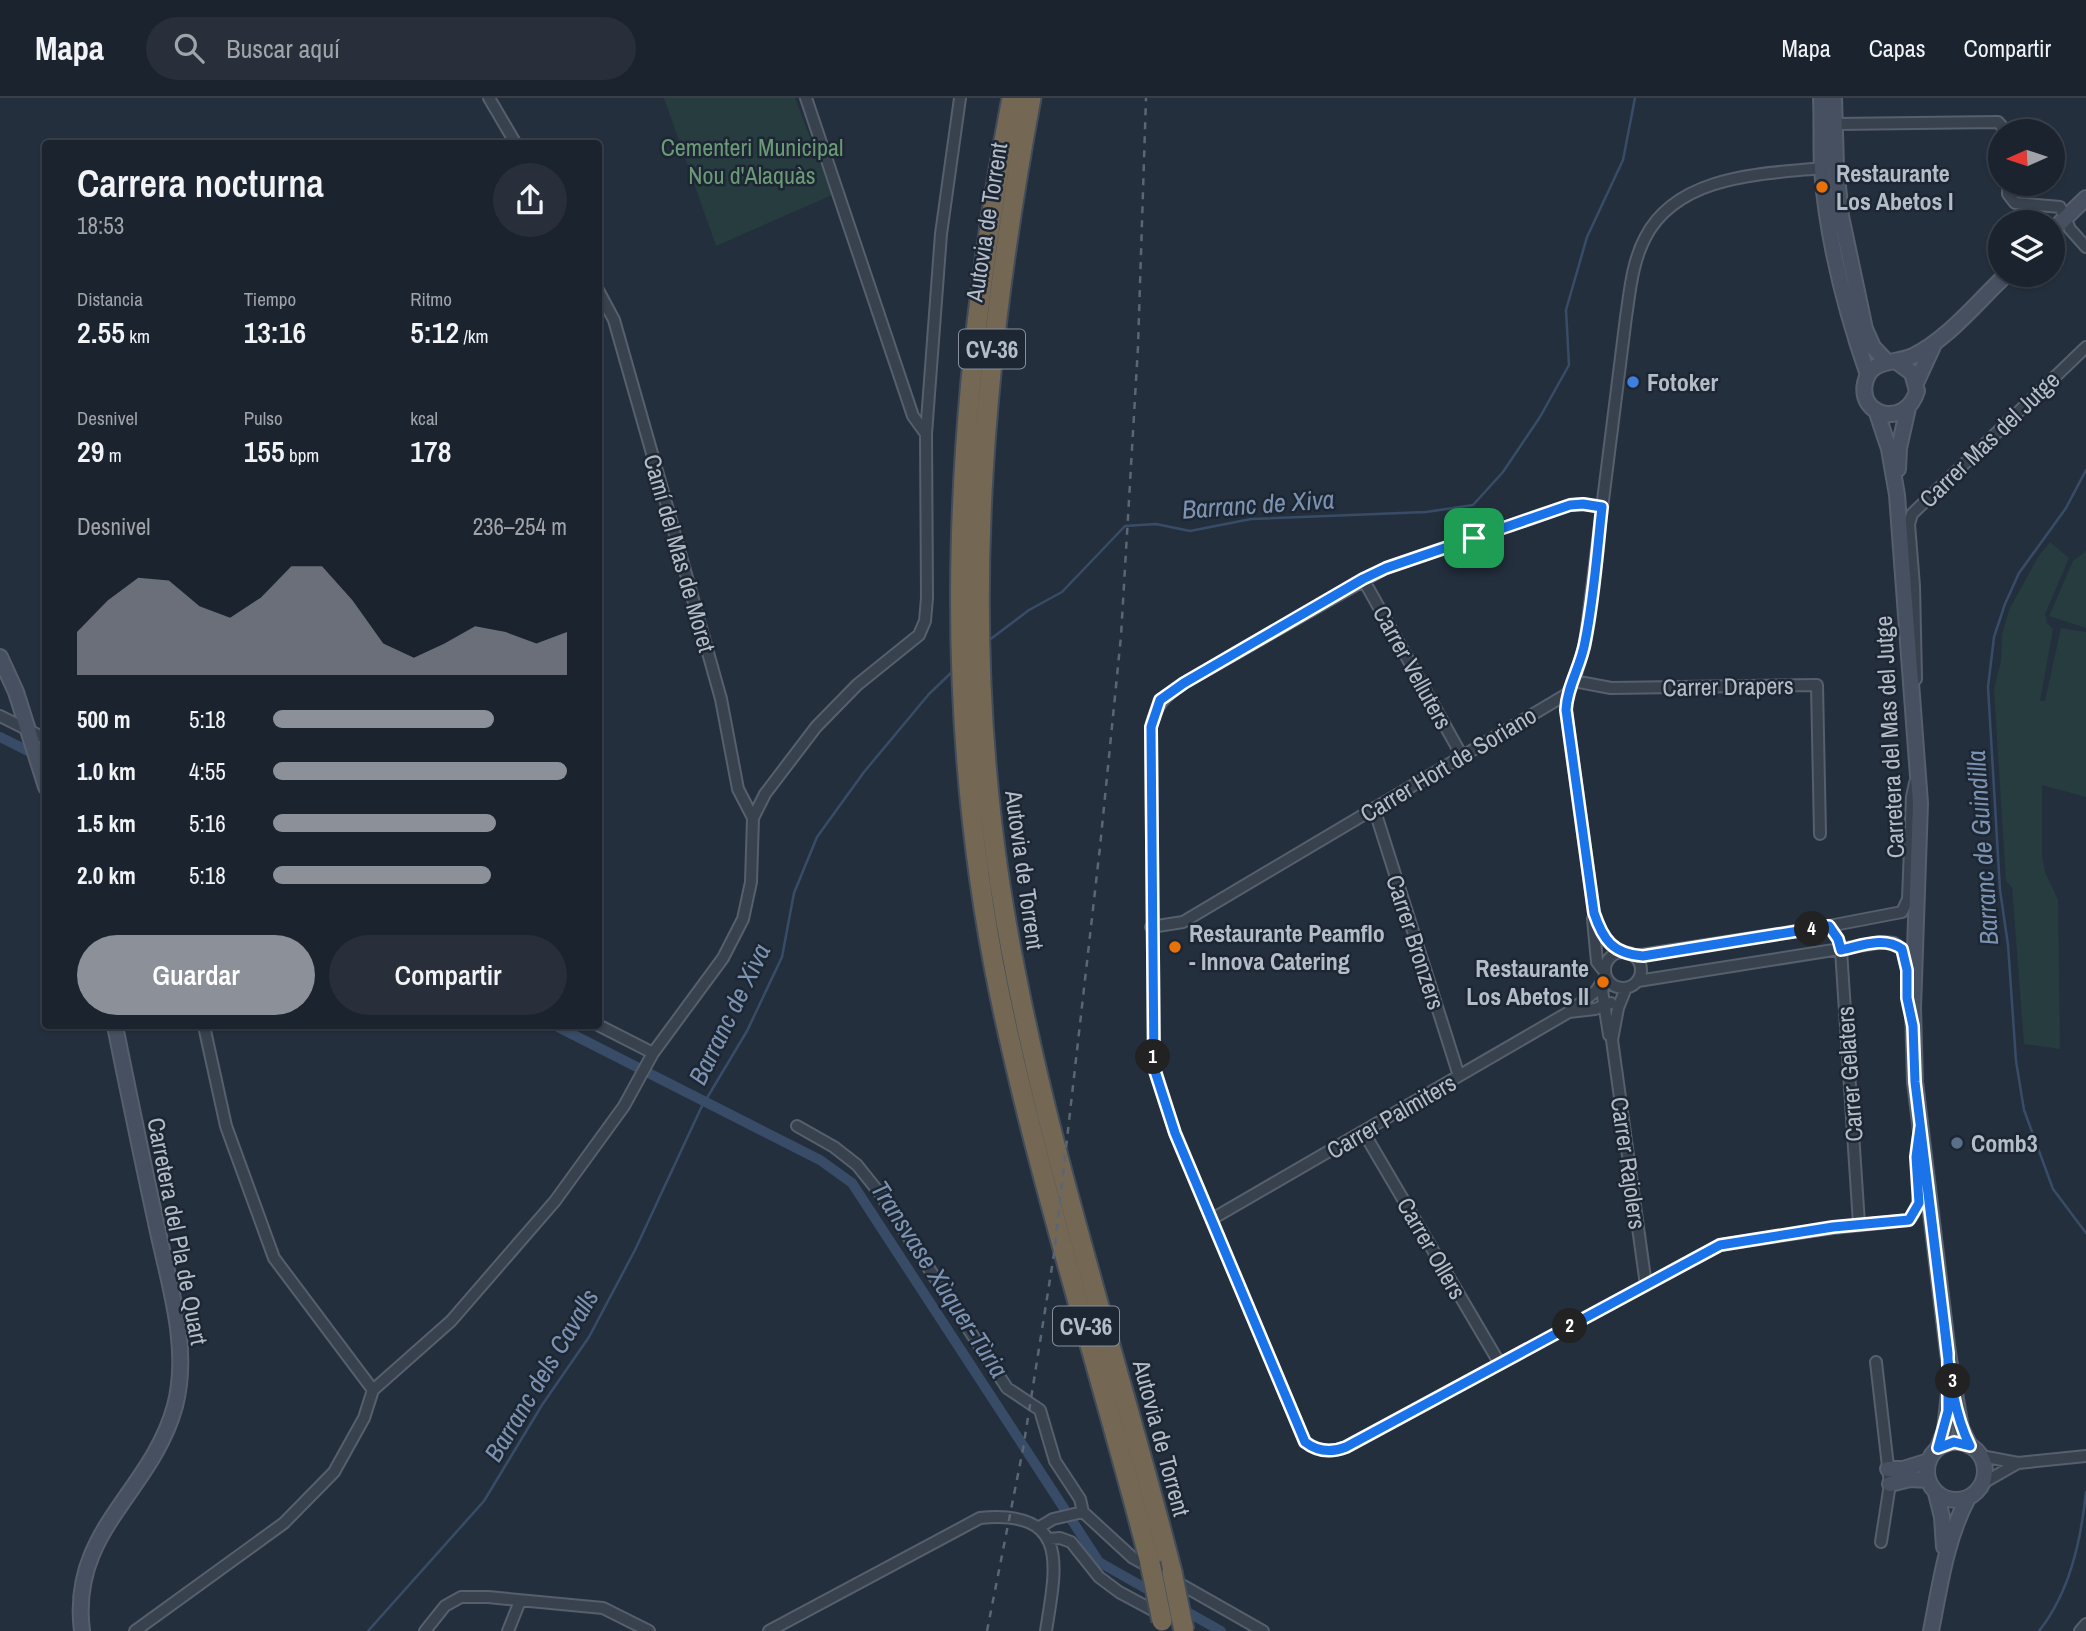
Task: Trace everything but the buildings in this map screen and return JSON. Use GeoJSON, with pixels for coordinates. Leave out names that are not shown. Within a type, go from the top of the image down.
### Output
{"type":"FeatureCollection","features":[{"type":"Feature","properties":{"kind":"highway"},"geometry":{"type":"LineString","coordinates":[[970,366],[977,258],[1004,98]]}},
{"type":"Feature","properties":{"kind":"highway","name":"Autovia de Torrent"},"geometry":{"type":"LineString","coordinates":[[1012,98],[984,261],[970,366],[962,469],[960,611],[1000,886],[1042,1099],[1142,1453],[1184,1631]]}},
{"type":"Feature","properties":{"kind":"highway","name":"Autovia de Torrent"},"geometry":{"type":"LineString","coordinates":[[1031,98],[990,366],[983,449],[973,713],[973,824],[1001,1000],[1034,1141],[1150,1563],[1163,1626]]}},
{"type":"Feature","properties":{"kind":"highway"},"geometry":{"type":"LineString","coordinates":[[1004,265],[1039,98]]}},
{"type":"Feature","properties":{"kind":"street"},"geometry":{"type":"LineString","coordinates":[[489,98],[514,140]]}},
{"type":"Feature","properties":{"kind":"street"},"geometry":{"type":"LineString","coordinates":[[806,98],[913,416],[926,434]]}},
{"type":"Feature","properties":{"kind":"street"},"geometry":{"type":"LineString","coordinates":[[135,1631],[284,1523],[334,1472],[364,1418],[373,1390],[452,1321],[546,1211],[624,1106],[650,1058],[723,958],[743,919],[751,882],[753,818],[765,794],[817,727],[857,685],[919,635],[925,621],[928,598],[926,434],[941,234],[960,98]]}},
{"type":"Feature","properties":{"kind":"street"},"geometry":{"type":"LineString","coordinates":[[1821,98],[1822,168],[1828,220],[1851,324],[1868,375],[1865,394],[1876,410],[1892,415],[1908,408],[1935,343]]}},
{"type":"Feature","properties":{"kind":"street"},"geometry":{"type":"LineString","coordinates":[[1834,98],[1841,216],[1865,329],[1873,347],[1892,362],[1913,373],[1917,381]]}},
{"type":"Feature","properties":{"kind":"street"},"geometry":{"type":"LineString","coordinates":[[1835,124],[1988,122]]}},
{"type":"Feature","properties":{"kind":"street"},"geometry":{"type":"LineString","coordinates":[[1567,694],[1574,681],[1585,644],[1626,317],[1634,266],[1644,239],[1657,220],[1678,201],[1700,188],[1748,177],[1822,168]]}},
{"type":"Feature","properties":{"kind":"street"},"geometry":{"type":"LineString","coordinates":[[2010,196],[2015,203],[2060,207],[2061,210]]}},
{"type":"Feature","properties":{"kind":"street"},"geometry":{"type":"LineString","coordinates":[[2086,198],[2065,218],[2070,229],[2086,247]]}},
{"type":"Feature","properties":{"kind":"street"},"geometry":{"type":"LineString","coordinates":[[1868,375],[1879,364],[1892,362],[1935,343],[1993,287]]}},
{"type":"Feature","properties":{"kind":"street","name":"Camí del Mas de Moret"},"geometry":{"type":"LineString","coordinates":[[602,298],[614,320],[721,699],[738,789],[753,818]]}},
{"type":"Feature","properties":{"kind":"street","name":"Carrer Mas del Jutge"},"geometry":{"type":"LineString","coordinates":[[1913,706],[1917,662],[1909,524],[1912,514],[2086,347]]}},
{"type":"Feature","properties":{"kind":"street","name":"Carretera del Mas del Jutge"},"geometry":{"type":"LineString","coordinates":[[1897,495],[1899,448],[1908,408]]}},
{"type":"Feature","properties":{"kind":"street","name":"Carretera del Mas del Jutge"},"geometry":{"type":"LineString","coordinates":[[1876,410],[1889,449],[1897,495],[1920,803],[1913,1026],[1915,1082],[1948,1353],[1961,1428],[1975,1451]]}},
{"type":"Feature","properties":{"kind":"street"},"geometry":{"type":"LineString","coordinates":[[1602,507],[1570,505],[1386,568],[1363,579],[1184,683],[1160,700],[1151,727],[1154,1068],[1175,1133],[1297,1427],[1305,1442],[1320,1450],[1334,1452],[1346,1447],[1720,1245],[1859,1224],[1909,1220],[1919,1203],[1916,1157],[1920,1127]]}},
{"type":"Feature","properties":{"kind":"street","name":"Carrer Velluters"},"geometry":{"type":"LineString","coordinates":[[1363,579],[1462,756]]}},
{"type":"Feature","properties":{"kind":"street"},"geometry":{"type":"LineString","coordinates":[[0,657],[42,775]]}},
{"type":"Feature","properties":{"kind":"street","name":"Carrer Drapers"},"geometry":{"type":"LineString","coordinates":[[1574,681],[1611,688],[1817,685],[1820,834]]}},
{"type":"Feature","properties":{"kind":"street","name":"Carrer Hort de Soriano"},"geometry":{"type":"LineString","coordinates":[[1151,927],[1183,922],[1567,694]]}},
{"type":"Feature","properties":{"kind":"street","name":"Carrer Rajolers"},"geometry":{"type":"LineString","coordinates":[[1567,694],[1566,710],[1594,913],[1593,932],[1597,961],[1606,976],[1602,990],[1612,1040],[1646,1285]]}},
{"type":"Feature","properties":{"kind":"street"},"geometry":{"type":"LineString","coordinates":[[0,716],[29,734],[42,738]]}},
{"type":"Feature","properties":{"kind":"street"},"geometry":{"type":"LineString","coordinates":[[1913,1026],[1907,998],[1907,970],[1902,949],[1894,943],[1884,942],[1637,981],[1624,992],[1615,987],[1606,976],[1607,961],[1619,952],[1634,956],[1897,915],[1906,907],[1908,899],[1912,797],[1918,772]]}},
{"type":"Feature","properties":{"kind":"street","name":"Carrer Bronzers"},"geometry":{"type":"LineString","coordinates":[[1374,808],[1459,1076]]}},
{"type":"Feature","properties":{"kind":"street","name":"Carrer Rajolers"},"geometry":{"type":"LineString","coordinates":[[1594,913],[1604,938],[1619,952]]}},
{"type":"Feature","properties":{"kind":"street","name":"Carrer Gelaters"},"geometry":{"type":"LineString","coordinates":[[1829,926],[1838,939],[1841,950],[1859,1224]]}},
{"type":"Feature","properties":{"kind":"street"},"geometry":{"type":"LineString","coordinates":[[1634,956],[1641,967],[1637,981]]}},
{"type":"Feature","properties":{"kind":"street","name":"Carrer Palmiters"},"geometry":{"type":"LineString","coordinates":[[1212,1219],[1569,1012],[1596,991],[1606,976]]}},
{"type":"Feature","properties":{"kind":"street","name":"Carrer Rajolers"},"geometry":{"type":"LineString","coordinates":[[1612,1040],[1624,992]]}},
{"type":"Feature","properties":{"kind":"street","name":"Carrer Palmiters"},"geometry":{"type":"LineString","coordinates":[[1569,1012],[1586,1011],[1604,1005],[1624,992]]}},
{"type":"Feature","properties":{"kind":"street"},"geometry":{"type":"LineString","coordinates":[[1586,1011],[1607,1024]]}},
{"type":"Feature","properties":{"kind":"street"},"geometry":{"type":"LineString","coordinates":[[602,1028],[650,1058]]}},
{"type":"Feature","properties":{"kind":"street","name":"Carretera del Pla de Quart"},"geometry":{"type":"LineString","coordinates":[[82,1631],[81,1585],[88,1558],[104,1528],[163,1440],[175,1406],[180,1371],[172,1297],[115,1029]]}},
{"type":"Feature","properties":{"kind":"street"},"geometry":{"type":"LineString","coordinates":[[205,1029],[226,1126],[274,1258],[373,1390]]}},
{"type":"Feature","properties":{"kind":"street"},"geometry":{"type":"LineString","coordinates":[[797,1126],[857,1165],[881,1195],[1007,1388],[1040,1410],[1055,1461],[1080,1499],[1083,1512],[1133,1559],[1263,1631]]}},
{"type":"Feature","properties":{"kind":"street","name":"Carrer Ollers"},"geometry":{"type":"LineString","coordinates":[[1364,1133],[1500,1364]]}},
{"type":"Feature","properties":{"kind":"street","name":"Carretera del Mas del Jutge"},"geometry":{"type":"LineString","coordinates":[[1938,1448],[1948,1411],[1948,1353]]}},
{"type":"Feature","properties":{"kind":"street"},"geometry":{"type":"LineString","coordinates":[[1876,1362],[1889,1476],[1881,1542]]}},
{"type":"Feature","properties":{"kind":"street"},"geometry":{"type":"LineString","coordinates":[[1889,1476],[1929,1461],[1938,1448],[1954,1442],[2018,1463],[2086,1456]]}},
{"type":"Feature","properties":{"kind":"street"},"geometry":{"type":"LineString","coordinates":[[1975,1451],[1984,1466],[1983,1483]]}},
{"type":"Feature","properties":{"kind":"street"},"geometry":{"type":"LineString","coordinates":[[1929,1461],[1932,1486],[1942,1517],[1945,1559]]}},
{"type":"Feature","properties":{"kind":"street"},"geometry":{"type":"LineString","coordinates":[[1931,1631],[1945,1559],[1959,1515],[1968,1498],[1983,1483],[2018,1463]]}},
{"type":"Feature","properties":{"kind":"street"},"geometry":{"type":"LineString","coordinates":[[1889,1476],[1932,1486],[1948,1500],[1968,1498]]}},
{"type":"Feature","properties":{"kind":"street"},"geometry":{"type":"LineString","coordinates":[[1038,1528],[1054,1519],[1083,1512]]}},
{"type":"Feature","properties":{"kind":"street"},"geometry":{"type":"LineString","coordinates":[[769,1631],[980,1518],[999,1516],[1023,1521],[1038,1528],[1049,1539],[1055,1556],[1055,1574],[1046,1631]]}},
{"type":"Feature","properties":{"kind":"street"},"geometry":{"type":"LineString","coordinates":[[1049,1539],[1060,1538],[1071,1542],[1099,1577],[1119,1592],[1194,1631]]}},
{"type":"Feature","properties":{"kind":"street"},"geometry":{"type":"LineString","coordinates":[[425,1631],[445,1606],[461,1597],[603,1608],[649,1631]]}},
{"type":"Feature","properties":{"kind":"street"},"geometry":{"type":"LineString","coordinates":[[508,1631],[520,1601]]}},
{"type":"Feature","properties":{"kind":"street"},"geometry":{"type":"LineString","coordinates":[[2080,1631],[2086,1624]]}},
{"type":"Feature","properties":{"kind":"green space","name":"Cementeri Municipal Nou d'Alaquàs"},"geometry":{"type":"Polygon","coordinates":[[[664,98],[795,98],[832,195],[716,246],[664,98]]]}},
{"type":"Feature","properties":{"kind":"green space"},"geometry":{"type":"Polygon","coordinates":[[[2050,542],[2069,558],[2045,614],[2047,623],[2053,629],[2040,701],[2045,701],[2061,628],[2086,632],[2086,797],[2042,785],[2042,856],[2045,872],[2058,900],[2060,1049],[2024,1044],[2012,887],[2006,881],[1994,690],[2001,661],[2002,635],[2009,610],[2038,557],[2050,542]]]}},
{"type":"Feature","properties":{"kind":"green space"},"geometry":{"type":"Polygon","coordinates":[[[2086,551],[2086,628],[2049,616],[2073,561],[2086,551]]]}},
{"type":"Feature","properties":{"kind":"waterway","name":"Barranc de Xiva"},"geometry":{"type":"LineString","coordinates":[[988,641],[1029,610],[1062,592],[1125,526],[1156,524],[1190,531],[1251,519],[1426,512],[1473,505],[1503,472],[1540,417],[1569,365],[1566,310],[1587,237],[1623,160],[1635,98]]}},
{"type":"Feature","properties":{"kind":"waterway","name":"Barranc de Guindilla"},"geometry":{"type":"LineString","coordinates":[[2086,470],[2066,508],[2019,573],[1994,637],[1988,687],[2000,890],[2008,945],[2016,1061],[2024,1110],[2053,1189],[2086,1233]]}},
{"type":"Feature","properties":{"kind":"waterway","name":"Barranc dels Cavalls"},"geometry":{"type":"LineString","coordinates":[[368,1631],[484,1501],[542,1405],[589,1337],[635,1250],[701,1108],[747,1031],[782,957],[794,893],[817,837],[864,772],[929,694],[954,670]]}},
{"type":"Feature","properties":{"kind":"waterway","name":"Transvase Xùquer-Tùria"},"geometry":{"type":"LineString","coordinates":[[0,737],[42,758]]}},
{"type":"Feature","properties":{"kind":"waterway","name":"Transvase Xùquer-Tùria"},"geometry":{"type":"LineString","coordinates":[[562,1029],[820,1160],[852,1183],[1099,1562],[1221,1631]]}},
{"type":"Feature","properties":{"kind":"waterway","name":"Barranc de Guindilla"},"geometry":{"type":"LineString","coordinates":[[2039,1631],[2050,1616],[2066,1583],[2077,1547],[2086,1492]]}},
{"type":"Feature","properties":{"kind":"railway"},"geometry":{"type":"LineString","coordinates":[[987,1631],[1023,1449],[1054,1254],[1100,847],[1121,636],[1138,347],[1146,98]]}},
{"type":"Feature","properties":{"kind":"place","name":"Restaurante Los Abetos I"},"geometry":{"type":"Point","coordinates":[1822,187]}},
{"type":"Feature","properties":{"kind":"place","name":"Fotoker"},"geometry":{"type":"Point","coordinates":[1633,382]}},
{"type":"Feature","properties":{"kind":"place","name":"Restaurante Peamflo - Innova Catering"},"geometry":{"type":"Point","coordinates":[1175,947]}},
{"type":"Feature","properties":{"kind":"place","name":"Restaurante Los Abetos II"},"geometry":{"type":"Point","coordinates":[1603,982]}},
{"type":"Feature","properties":{"kind":"place","name":"Comb3"},"geometry":{"type":"Point","coordinates":[1957,1143]}},
{"type":"Feature","properties":{"kind":"route"},"geometry":{"type":"LineString","coordinates":[[1474,538],[1386,568],[1363,579],[1184,683],[1160,700],[1151,727],[1154,1068],[1175,1133],[1305,1442],[1320,1450],[1334,1452],[1346,1447],[1720,1245],[1833,1227],[1909,1220],[1919,1203],[1916,1157],[1920,1127],[1948,1353],[1961,1428],[1970,1446],[1954,1442],[1938,1448],[1948,1411],[1948,1353],[1915,1082],[1907,970],[1902,949],[1894,943],[1884,942],[1841,950],[1838,939],[1829,926],[1643,956],[1619,952],[1604,938],[1594,913],[1566,710],[1567,694],[1574,681],[1585,644],[1602,507],[1570,505],[1474,538]]}}]}
